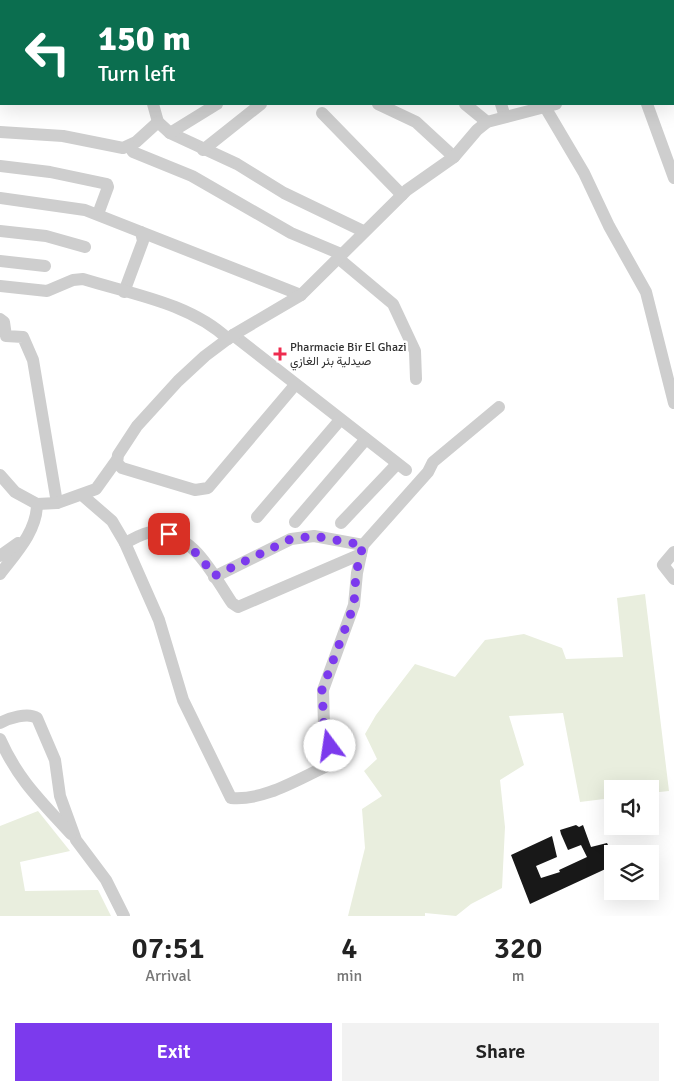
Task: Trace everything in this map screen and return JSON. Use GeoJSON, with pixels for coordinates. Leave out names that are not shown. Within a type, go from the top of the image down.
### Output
{"type":"FeatureCollection","features":[{"type":"Feature","properties":{"kind":"street"},"geometry":{"type":"LineString","coordinates":[[153,105],[158,122],[170,133],[203,150],[237,164],[284,193],[363,231]]}},
{"type":"Feature","properties":{"kind":"street"},"geometry":{"type":"LineString","coordinates":[[170,133],[215,105]]}},
{"type":"Feature","properties":{"kind":"street"},"geometry":{"type":"LineString","coordinates":[[203,150],[260,105]]}},
{"type":"Feature","properties":{"kind":"street"},"geometry":{"type":"LineString","coordinates":[[380,105],[419,124],[454,157]]}},
{"type":"Feature","properties":{"kind":"street"},"geometry":{"type":"LineString","coordinates":[[466,105],[487,122]]}},
{"type":"Feature","properties":{"kind":"street"},"geometry":{"type":"LineString","coordinates":[[501,105],[505,117]]}},
{"type":"Feature","properties":{"kind":"street"},"geometry":{"type":"LineString","coordinates":[[0,475],[15,492],[37,504],[57,503],[96,489],[138,426],[185,374],[230,337],[301,295],[363,231],[402,195],[454,157],[477,130],[487,122],[550,105],[609,226],[646,292],[670,369],[674,403]]}},
{"type":"Feature","properties":{"kind":"street"},"geometry":{"type":"LineString","coordinates":[[647,105],[674,178]]}},
{"type":"Feature","properties":{"kind":"street"},"geometry":{"type":"LineString","coordinates":[[322,113],[402,195]]}},
{"type":"Feature","properties":{"kind":"street"},"geometry":{"type":"LineString","coordinates":[[0,132],[63,136],[113,148],[129,146],[158,122]]}},
{"type":"Feature","properties":{"kind":"street"},"geometry":{"type":"LineString","coordinates":[[129,146],[134,152],[192,176],[291,233],[339,256],[393,304],[415,351],[416,379]]}},
{"type":"Feature","properties":{"kind":"street"},"geometry":{"type":"LineString","coordinates":[[0,166],[50,172],[106,184],[98,214]]}},
{"type":"Feature","properties":{"kind":"street"},"geometry":{"type":"LineString","coordinates":[[0,198],[67,206],[98,214],[301,295]]}},
{"type":"Feature","properties":{"kind":"street"},"geometry":{"type":"LineString","coordinates":[[0,231],[46,236],[85,247]]}},
{"type":"Feature","properties":{"kind":"street"},"geometry":{"type":"LineString","coordinates":[[124,292],[143,241],[141,232]]}},
{"type":"Feature","properties":{"kind":"street"},"geometry":{"type":"LineString","coordinates":[[0,260],[45,266]]}},
{"type":"Feature","properties":{"kind":"street"},"geometry":{"type":"LineString","coordinates":[[0,286],[47,291],[78,279],[179,309],[207,321],[295,385],[402,467],[341,522]]}},
{"type":"Feature","properties":{"kind":"street"},"geometry":{"type":"LineString","coordinates":[[0,319],[4,322],[6,336],[23,337],[33,360],[57,503]]}},
{"type":"Feature","properties":{"kind":"street"},"geometry":{"type":"LineString","coordinates":[[116,461],[122,468],[195,490],[208,488],[295,385]]}},
{"type":"Feature","properties":{"kind":"street"},"geometry":{"type":"LineString","coordinates":[[125,543],[152,532],[169,534],[185,541],[199,554],[232,603],[242,607],[362,549],[428,472],[433,462],[499,407]]}},
{"type":"Feature","properties":{"kind":"street"},"geometry":{"type":"LineString","coordinates":[[257,517],[340,420]]}},
{"type":"Feature","properties":{"kind":"street"},"geometry":{"type":"LineString","coordinates":[[295,522],[366,440]]}},
{"type":"Feature","properties":{"kind":"street"},"geometry":{"type":"LineString","coordinates":[[0,494],[15,492]]}},
{"type":"Feature","properties":{"kind":"street"},"geometry":{"type":"LineString","coordinates":[[82,495],[112,521],[125,543],[159,620],[183,700],[231,798],[243,799],[263,794],[327,766],[330,746],[324,726],[322,690],[354,605],[356,573],[362,549]]}},
{"type":"Feature","properties":{"kind":"street"},"geometry":{"type":"LineString","coordinates":[[0,574],[25,539],[35,521],[37,504]]}},
{"type":"Feature","properties":{"kind":"street"},"geometry":{"type":"LineString","coordinates":[[214,576],[291,539],[314,536],[362,549]]}},
{"type":"Feature","properties":{"kind":"street"},"geometry":{"type":"LineString","coordinates":[[0,556],[25,539]]}},
{"type":"Feature","properties":{"kind":"street"},"geometry":{"type":"LineString","coordinates":[[674,552],[663,565],[674,579]]}},
{"type":"Feature","properties":{"kind":"street"},"geometry":{"type":"LineString","coordinates":[[0,723],[8,719],[29,716],[37,718],[55,760],[60,796],[76,840]]}},
{"type":"Feature","properties":{"kind":"street"},"geometry":{"type":"LineString","coordinates":[[0,739],[9,760],[26,786],[76,840],[106,880],[124,916]]}},
{"type":"Feature","properties":{"kind":"green space"},"geometry":{"type":"Polygon","coordinates":[[[645,594],[669,791],[659,792],[659,780],[604,780],[604,799],[580,802],[563,713],[509,716],[524,765],[500,780],[505,827],[502,888],[471,904],[456,916],[425,913],[425,916],[348,916],[365,848],[362,809],[382,796],[364,771],[377,759],[365,734],[376,715],[415,664],[455,677],[485,640],[524,634],[562,648],[566,659],[623,657],[617,598],[645,594]]]}},
{"type":"Feature","properties":{"kind":"green space"},"geometry":{"type":"Polygon","coordinates":[[[38,811],[70,851],[20,862],[25,891],[98,890],[111,916],[0,916],[0,826],[38,811]]]}},
{"type":"Feature","properties":{"kind":"building"},"geometry":{"type":"Polygon","coordinates":[[[583,825],[591,847],[607,843],[608,845],[604,845],[604,870],[530,904],[511,855],[552,836],[557,857],[536,866],[541,878],[560,872],[559,870],[587,857],[581,845],[568,850],[560,830],[583,825]]]}},
{"type":"Feature","properties":{"kind":"place","name":"Pharmacie Bir El Ghazi صيدلية بئر الغازي"},"geometry":{"type":"Point","coordinates":[280,354]}},
{"type":"Feature","properties":{"kind":"route"},"geometry":{"type":"LineString","coordinates":[[169,534],[185,541],[199,554],[214,576],[291,539],[314,536],[363,545],[356,573],[354,605],[322,690],[324,726],[330,746]]}}]}
